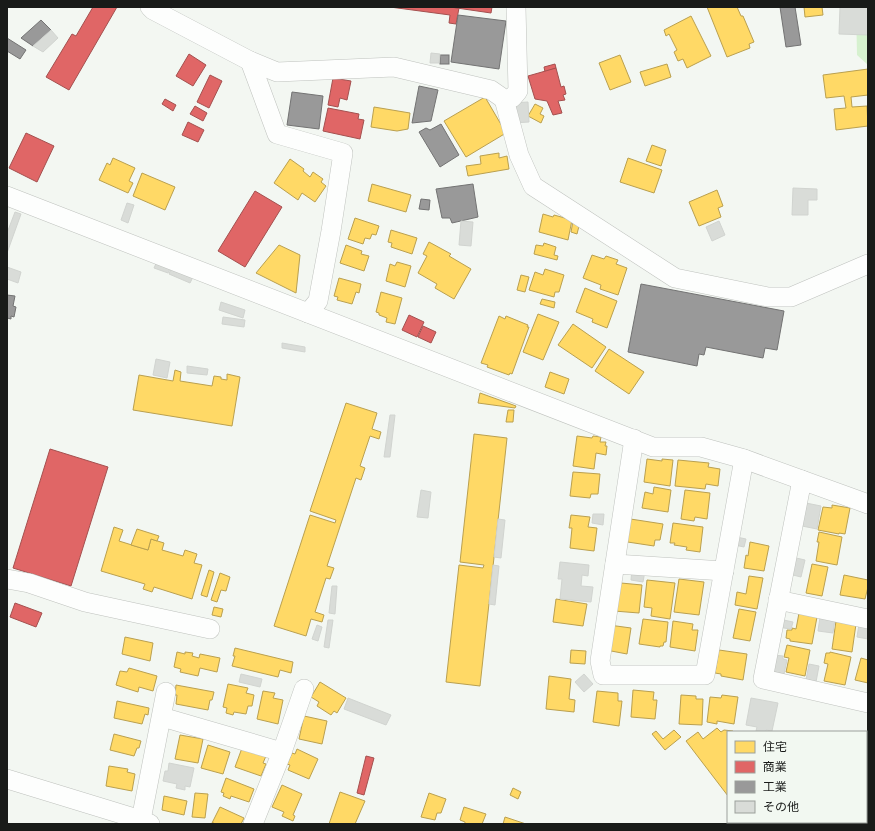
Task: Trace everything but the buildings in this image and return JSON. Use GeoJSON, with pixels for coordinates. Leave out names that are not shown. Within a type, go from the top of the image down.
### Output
{"type":"FeatureCollection","features":[{"type":"Feature","properties":{"kind":"street"},"geometry":{"type":"LineString","coordinates":[[150,7],[153,10],[250,61],[277,72],[394,67],[491,90],[504,99],[519,155],[533,186],[675,278],[768,297],[791,297],[868,264]]}},
{"type":"Feature","properties":{"kind":"street"},"geometry":{"type":"LineString","coordinates":[[504,99],[512,98],[518,91],[516,7]]}},
{"type":"Feature","properties":{"kind":"street"},"geometry":{"type":"LineString","coordinates":[[250,61],[278,134],[343,154],[318,301],[308,313]]}},
{"type":"Feature","properties":{"kind":"street"},"geometry":{"type":"LineString","coordinates":[[7,196],[653,447],[701,447],[744,459],[868,504]]}},
{"type":"Feature","properties":{"kind":"street"},"geometry":{"type":"LineString","coordinates":[[634,440],[600,661],[603,675],[705,675],[744,459]]}},
{"type":"Feature","properties":{"kind":"street"},"geometry":{"type":"LineString","coordinates":[[802,480],[763,680],[868,703]]}},
{"type":"Feature","properties":{"kind":"street"},"geometry":{"type":"LineString","coordinates":[[615,564],[724,571]]}},
{"type":"Feature","properties":{"kind":"street"},"geometry":{"type":"LineString","coordinates":[[7,579],[29,583],[85,602],[210,630]]}},
{"type":"Feature","properties":{"kind":"street"},"geometry":{"type":"LineString","coordinates":[[778,600],[868,619]]}},
{"type":"Feature","properties":{"kind":"street"},"geometry":{"type":"LineString","coordinates":[[253,824],[282,752],[304,689]]}},
{"type":"Feature","properties":{"kind":"street"},"geometry":{"type":"LineString","coordinates":[[7,780],[145,822],[166,692]]}},
{"type":"Feature","properties":{"kind":"street"},"geometry":{"type":"LineString","coordinates":[[162,717],[282,752]]}},
{"type":"Feature","properties":{"kind":"green space"},"geometry":{"type":"Polygon","coordinates":[[[856,7],[868,7],[868,65],[857,55],[856,7]]]}}]}
